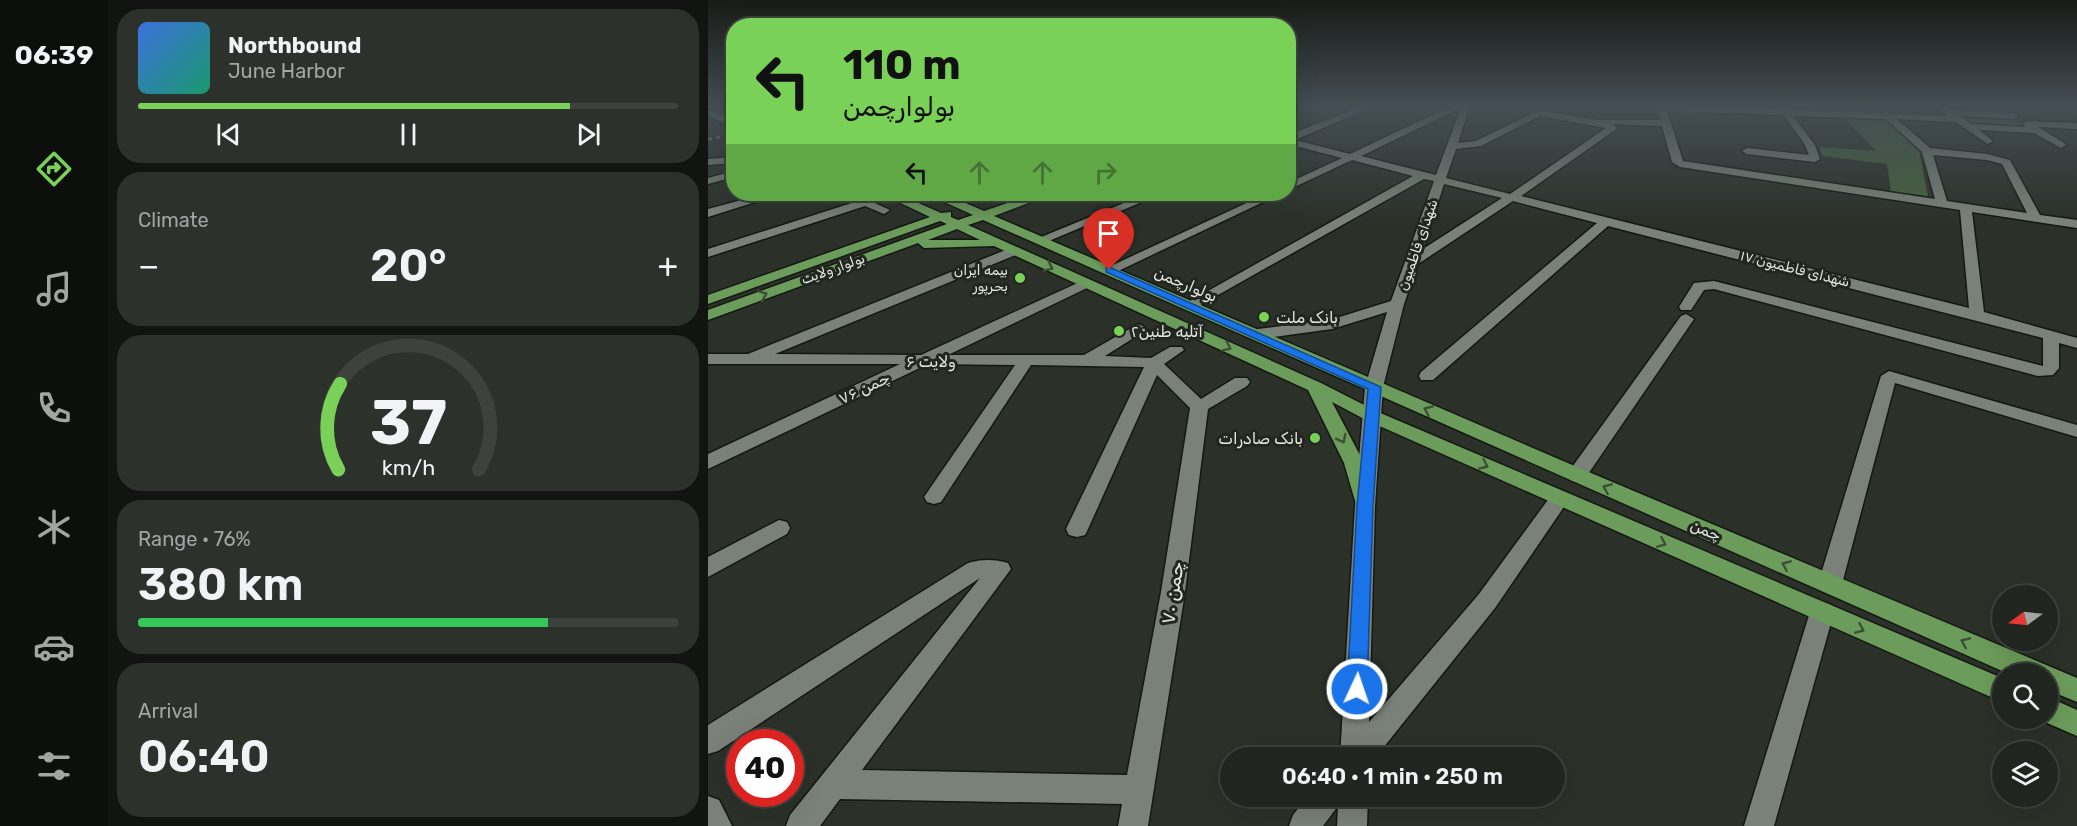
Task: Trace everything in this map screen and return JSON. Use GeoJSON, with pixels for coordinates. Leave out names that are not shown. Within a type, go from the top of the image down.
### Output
{"type":"FeatureCollection","features":[{"type":"Feature","properties":{"kind":"main road"},"geometry":{"type":"LineString","coordinates":[[907,201],[1084,284],[1315,387],[1354,463],[1365,506]]}},
{"type":"Feature","properties":{"kind":"main road"},"geometry":{"type":"LineString","coordinates":[[952,201],[968,208],[989,201]]}},
{"type":"Feature","properties":{"kind":"main road"},"geometry":{"type":"LineString","coordinates":[[983,216],[1025,201]]}},
{"type":"Feature","properties":{"kind":"main road"},"geometry":{"type":"LineString","coordinates":[[1022,221],[1036,201]]}},
{"type":"Feature","properties":{"kind":"main road"},"geometry":{"type":"LineString","coordinates":[[890,242],[916,205]]}},
{"type":"Feature","properties":{"kind":"main road","name":"بولوارچمن"},"geometry":{"type":"LineString","coordinates":[[968,208],[983,216],[1022,221],[1040,240],[1374,387]]}},
{"type":"Feature","properties":{"kind":"main road","name":"بولوار ولایت"},"geometry":{"type":"LineString","coordinates":[[708,315],[968,208]]}},
{"type":"Feature","properties":{"kind":"main road","name":"بولوار ولایت"},"geometry":{"type":"LineString","coordinates":[[708,300],[890,242],[958,225],[983,216]]}},
{"type":"Feature","properties":{"kind":"main road"},"geometry":{"type":"LineString","coordinates":[[890,242],[957,242],[1007,248]]}},
{"type":"Feature","properties":{"kind":"main road","name":"چمن"},"geometry":{"type":"LineString","coordinates":[[1315,387],[1372,416],[1992,686]]}},
{"type":"Feature","properties":{"kind":"main road","name":"چمن"},"geometry":{"type":"LineString","coordinates":[[1374,387],[2013,663]]}},
{"type":"Feature","properties":{"kind":"main road"},"geometry":{"type":"LineString","coordinates":[[1560,498],[1577,475]]}},
{"type":"Feature","properties":{"kind":"main road"},"geometry":{"type":"LineString","coordinates":[[1822,612],[1830,584]]}},
{"type":"Feature","properties":{"kind":"main road"},"geometry":{"type":"LineString","coordinates":[[2058,682],[2077,690]]}},
{"type":"Feature","properties":{"kind":"main road"},"geometry":{"type":"LineString","coordinates":[[2058,714],[2077,723]]}},
{"type":"Feature","properties":{"kind":"street","name":"شهدای فاطمیون ۱۷"},"geometry":{"type":"LineString","coordinates":[[1301,144],[1977,315],[2077,343]]}},
{"type":"Feature","properties":{"kind":"street"},"geometry":{"type":"LineString","coordinates":[[1296,183],[1380,144]]}},
{"type":"Feature","properties":{"kind":"street"},"geometry":{"type":"LineString","coordinates":[[1452,146],[1479,144]]}},
{"type":"Feature","properties":{"kind":"street"},"geometry":{"type":"LineString","coordinates":[[1413,261],[1512,197],[1587,144]]}},
{"type":"Feature","properties":{"kind":"street"},"geometry":{"type":"LineString","coordinates":[[1672,144],[1677,162],[1680,164],[2077,224]]}},
{"type":"Feature","properties":{"kind":"street"},"geometry":{"type":"LineString","coordinates":[[1737,174],[1747,151],[1745,144]]}},
{"type":"Feature","properties":{"kind":"street"},"geometry":{"type":"LineString","coordinates":[[1747,151],[1815,159],[1804,144]]}},
{"type":"Feature","properties":{"kind":"street"},"geometry":{"type":"LineString","coordinates":[[1919,144],[1927,151],[1942,203]]}},
{"type":"Feature","properties":{"kind":"street","name":"شهدای فاطمیون"},"geometry":{"type":"LineString","coordinates":[[1372,416],[1374,387],[1397,304],[1452,146]]}},
{"type":"Feature","properties":{"kind":"street"},"geometry":{"type":"LineString","coordinates":[[1927,151],[1987,157],[2007,162],[2035,217]]}},
{"type":"Feature","properties":{"kind":"street"},"geometry":{"type":"LineString","coordinates":[[708,162],[726,161]]}},
{"type":"Feature","properties":{"kind":"street"},"geometry":{"type":"LineString","coordinates":[[1190,305],[1423,175]]}},
{"type":"Feature","properties":{"kind":"street"},"geometry":{"type":"LineString","coordinates":[[708,181],[726,176]]}},
{"type":"Feature","properties":{"kind":"street"},"geometry":{"type":"LineString","coordinates":[[708,213],[750,201]]}},
{"type":"Feature","properties":{"kind":"street"},"geometry":{"type":"LineString","coordinates":[[1040,240],[1138,201]]}},
{"type":"Feature","properties":{"kind":"street"},"geometry":{"type":"LineString","coordinates":[[1109,270],[1259,201]]}},
{"type":"Feature","properties":{"kind":"street"},"geometry":{"type":"LineString","coordinates":[[708,252],[865,202],[884,210]]}},
{"type":"Feature","properties":{"kind":"street"},"geometry":{"type":"LineString","coordinates":[[1966,207],[1977,315]]}},
{"type":"Feature","properties":{"kind":"street"},"geometry":{"type":"LineString","coordinates":[[1427,376],[1606,221]]}},
{"type":"Feature","properties":{"kind":"street"},"geometry":{"type":"LineString","coordinates":[[746,360],[1007,248]]}},
{"type":"Feature","properties":{"kind":"street","name":"چمن ۷۶"},"geometry":{"type":"LineString","coordinates":[[708,462],[1084,284]]}},
{"type":"Feature","properties":{"kind":"street"},"geometry":{"type":"LineString","coordinates":[[1577,475],[1686,313],[1699,286],[1714,285],[2038,371],[2047,371],[2051,368],[2051,336]]}},
{"type":"Feature","properties":{"kind":"street"},"geometry":{"type":"LineString","coordinates":[[1258,334],[1332,324],[1397,304]]}},
{"type":"Feature","properties":{"kind":"street"},"geometry":{"type":"LineString","coordinates":[[1088,360],[1138,329]]}},
{"type":"Feature","properties":{"kind":"street"},"geometry":{"type":"LineString","coordinates":[[1077,529],[1155,363],[1176,350]]}},
{"type":"Feature","properties":{"kind":"street","name":"ولایت ۶"},"geometry":{"type":"LineString","coordinates":[[708,359],[1088,360],[1155,363]]}},
{"type":"Feature","properties":{"kind":"street"},"geometry":{"type":"LineString","coordinates":[[708,375],[729,360]]}},
{"type":"Feature","properties":{"kind":"street"},"geometry":{"type":"LineString","coordinates":[[934,497],[1026,360]]}},
{"type":"Feature","properties":{"kind":"street"},"geometry":{"type":"LineString","coordinates":[[1155,363],[1199,407],[1241,382]]}},
{"type":"Feature","properties":{"kind":"street"},"geometry":{"type":"LineString","coordinates":[[1830,584],[1889,376],[2077,431]]}},
{"type":"Feature","properties":{"kind":"street","name":"چمن ۷۰"},"geometry":{"type":"LineString","coordinates":[[1133,826],[1173,592],[1199,407]]}},
{"type":"Feature","properties":{"kind":"street"},"geometry":{"type":"LineString","coordinates":[[1356,747],[1365,506],[1372,416]]}},
{"type":"Feature","properties":{"kind":"street"},"geometry":{"type":"LineString","coordinates":[[1365,747],[1486,601],[1560,498]]}},
{"type":"Feature","properties":{"kind":"street"},"geometry":{"type":"LineString","coordinates":[[708,568],[779,528]]}},
{"type":"Feature","properties":{"kind":"street"},"geometry":{"type":"LineString","coordinates":[[708,741],[976,569],[1000,569],[801,826]]}},
{"type":"Feature","properties":{"kind":"street"},"geometry":{"type":"LineString","coordinates":[[1759,826],[1822,612]]}},
{"type":"Feature","properties":{"kind":"street"},"geometry":{"type":"LineString","coordinates":[[833,784],[1139,790]]}},
{"type":"Feature","properties":{"kind":"street"},"geometry":{"type":"LineString","coordinates":[[1304,826],[1319,807]]}},
{"type":"Feature","properties":{"kind":"street"},"geometry":{"type":"LineString","coordinates":[[1352,826],[1353,807]]}},
{"type":"Feature","properties":{"kind":"street"},"geometry":{"type":"LineString","coordinates":[[708,811],[717,826]]}},
{"type":"Feature","properties":{"kind":"green space"},"geometry":{"type":"Polygon","coordinates":[[[1869,144],[1912,144],[1919,151],[1928,196],[1891,192],[1887,164],[1823,156],[1819,147],[1876,151],[1869,144]]]}},
{"type":"Feature","properties":{"kind":"place","name":"بيمه ايران بحرپور"},"geometry":{"type":"Point","coordinates":[1020,278]}},
{"type":"Feature","properties":{"kind":"place","name":"بانک ملت"},"geometry":{"type":"Point","coordinates":[1264,317]}},
{"type":"Feature","properties":{"kind":"place","name":"آتلیه طنین۲"},"geometry":{"type":"Point","coordinates":[1119,331]}},
{"type":"Feature","properties":{"kind":"place","name":"بانک صادرات"},"geometry":{"type":"Point","coordinates":[1315,438]}},
{"type":"Feature","properties":{"kind":"route"},"geometry":{"type":"LineString","coordinates":[[1109,270],[1374,387],[1365,506],[1357,689]]}}]}
